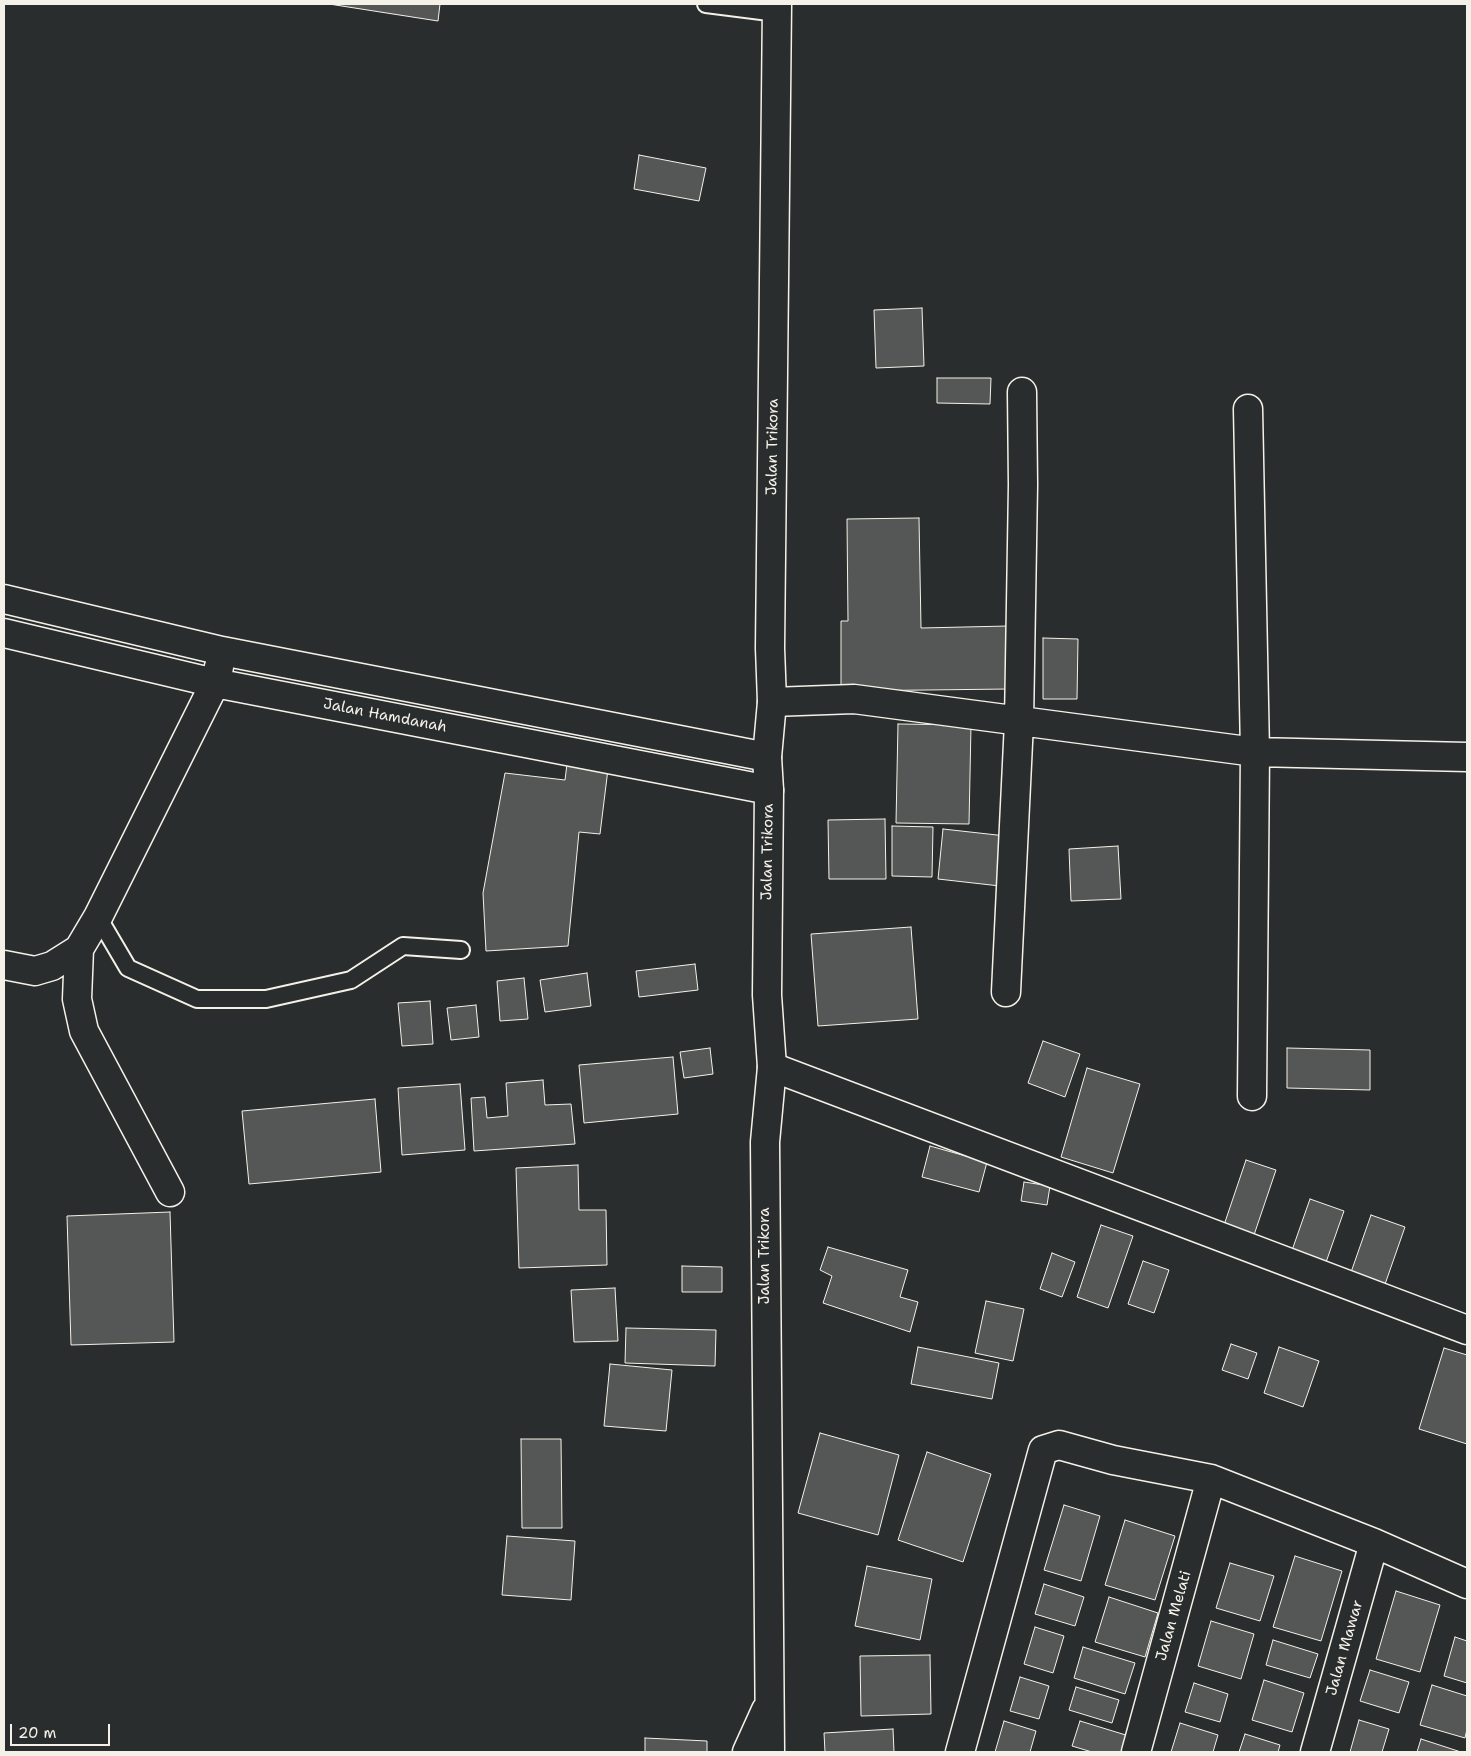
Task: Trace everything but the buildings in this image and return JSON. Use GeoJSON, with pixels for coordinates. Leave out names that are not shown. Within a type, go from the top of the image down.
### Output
{"type":"FeatureCollection","features":[{"type":"Feature","properties":{"kind":"street","name":"Jalan Trikora"},"geometry":{"type":"LineString","coordinates":[[770,1752],[765,1142],[772,1068],[767,995],[769,790],[767,757],[772,702],[770,648],[777,8]]}},
{"type":"Feature","properties":{"kind":"street"},"geometry":{"type":"LineString","coordinates":[[1006,992],[1019,722],[1023,486],[1022,392]]}},
{"type":"Feature","properties":{"kind":"street"},"geometry":{"type":"LineString","coordinates":[[1248,409],[1255,752],[1252,1096]]}},
{"type":"Feature","properties":{"kind":"street"},"geometry":{"type":"LineString","coordinates":[[4,600],[222,651],[767,757]]}},
{"type":"Feature","properties":{"kind":"street","name":"Jalan Hamdanah"},"geometry":{"type":"LineString","coordinates":[[4,633],[215,683],[769,790]]}},
{"type":"Feature","properties":{"kind":"street"},"geometry":{"type":"LineString","coordinates":[[4,965],[35,971],[52,966],[79,949],[98,917],[215,683],[222,651]]}},
{"type":"Feature","properties":{"kind":"street"},"geometry":{"type":"LineString","coordinates":[[772,702],[854,699],[1255,752],[1467,758]]}},
{"type":"Feature","properties":{"kind":"street"},"geometry":{"type":"LineString","coordinates":[[79,949],[77,999],[84,1031],[170,1192]]}},
{"type":"Feature","properties":{"kind":"street"},"geometry":{"type":"LineString","coordinates":[[772,1068],[1467,1330]]}},
{"type":"Feature","properties":{"kind":"street"},"geometry":{"type":"LineString","coordinates":[[960,1752],[1043,1450],[1059,1445],[1113,1460],[1212,1479],[1374,1543],[1467,1584]]}},
{"type":"Feature","properties":{"kind":"street","name":"Jalan Melati"},"geometry":{"type":"LineString","coordinates":[[1136,1752],[1212,1479]]}},
{"type":"Feature","properties":{"kind":"street","name":"Jalan Mawar"},"geometry":{"type":"LineString","coordinates":[[1315,1752],[1374,1543]]}},
{"type":"Feature","properties":{"kind":"street","name":"Jalan Trikora"},"geometry":{"type":"LineString","coordinates":[[748,1752],[771,1699]]}},
{"type":"Feature","properties":{"kind":"lane"},"geometry":{"type":"LineString","coordinates":[[706,4],[777,8]]}},
{"type":"Feature","properties":{"kind":"lane"},"geometry":{"type":"LineString","coordinates":[[98,917],[128,968],[197,999],[266,999],[351,980],[403,946],[461,950]]}}]}
